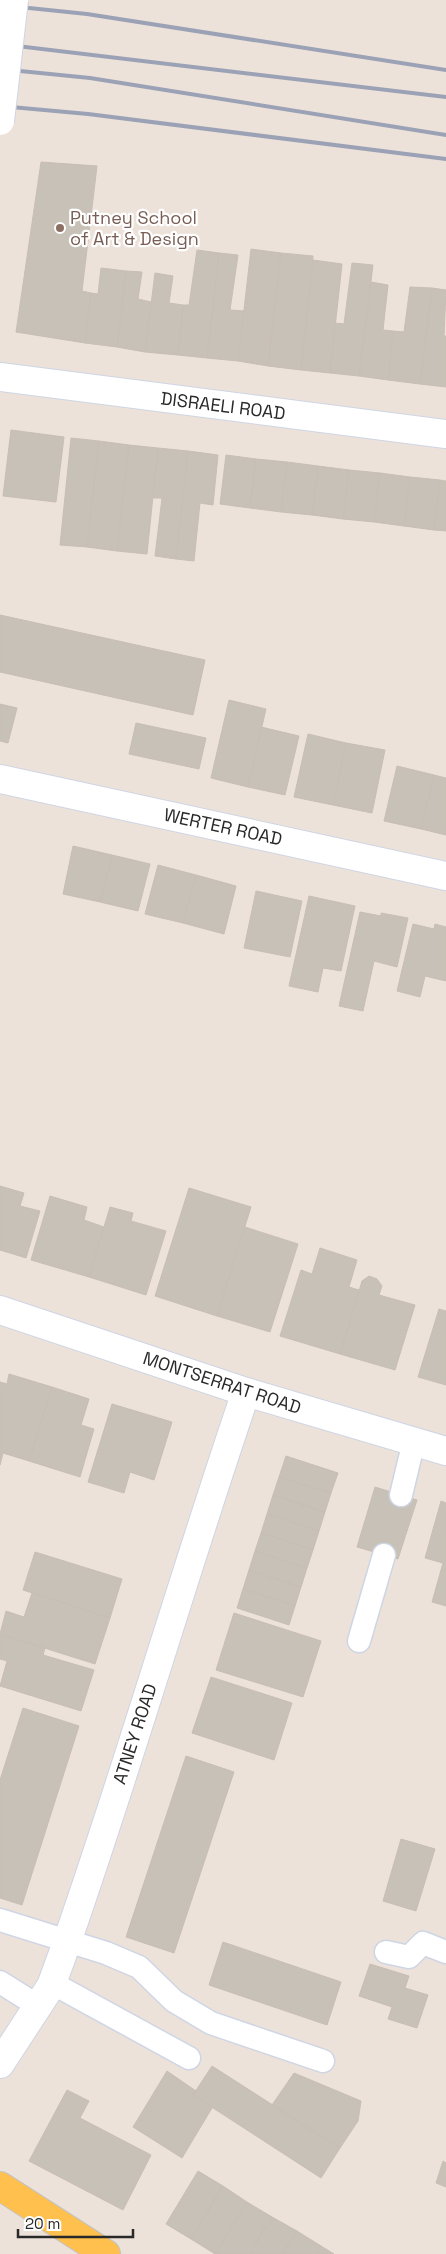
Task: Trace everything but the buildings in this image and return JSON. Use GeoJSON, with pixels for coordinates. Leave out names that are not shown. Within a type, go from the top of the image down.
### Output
{"type":"FeatureCollection","features":[{"type":"Feature","properties":{"kind":"main road"},"geometry":{"type":"LineString","coordinates":[[0,2186],[106,2254]]}},
{"type":"Feature","properties":{"kind":"street"},"geometry":{"type":"LineString","coordinates":[[0,121],[14,0]]}},
{"type":"Feature","properties":{"kind":"street","name":"DISRAELI ROAD"},"geometry":{"type":"LineString","coordinates":[[0,377],[446,434]]}},
{"type":"Feature","properties":{"kind":"street","name":"WERTER ROAD"},"geometry":{"type":"LineString","coordinates":[[0,780],[446,876]]}},
{"type":"Feature","properties":{"kind":"street","name":"MONTSERRAT ROAD"},"geometry":{"type":"LineString","coordinates":[[0,1310],[246,1392],[446,1450]]}},
{"type":"Feature","properties":{"kind":"street","name":"ATNEY ROAD"},"geometry":{"type":"LineString","coordinates":[[0,2064],[45,1994],[68,1940],[134,1741],[202,1522],[246,1392]]}},
{"type":"Feature","properties":{"kind":"lane"},"geometry":{"type":"LineString","coordinates":[[401,1495],[414,1441]]}},
{"type":"Feature","properties":{"kind":"lane"},"geometry":{"type":"LineString","coordinates":[[360,1641],[384,1555]]}},
{"type":"Feature","properties":{"kind":"lane"},"geometry":{"type":"LineString","coordinates":[[0,1920],[106,1952],[139,1967],[174,2001],[211,2023],[323,2061]]}},
{"type":"Feature","properties":{"kind":"lane"},"geometry":{"type":"LineString","coordinates":[[386,1952],[409,1957],[423,1944],[446,1952]]}},
{"type":"Feature","properties":{"kind":"lane"},"geometry":{"type":"LineString","coordinates":[[0,1982],[45,1994],[189,2058]]}},
{"type":"Feature","properties":{"kind":"railway"},"geometry":{"type":"LineString","coordinates":[[0,5],[87,14],[446,70]]}},
{"type":"Feature","properties":{"kind":"railway"},"geometry":{"type":"LineString","coordinates":[[0,44],[446,97]]}},
{"type":"Feature","properties":{"kind":"railway"},"geometry":{"type":"LineString","coordinates":[[0,69],[90,78],[446,135]]}},
{"type":"Feature","properties":{"kind":"railway"},"geometry":{"type":"LineString","coordinates":[[0,106],[88,114],[446,159]]}},
{"type":"Feature","properties":{"kind":"place","name":"Putney School of Art & Design"},"geometry":{"type":"Point","coordinates":[60,228]}}]}
